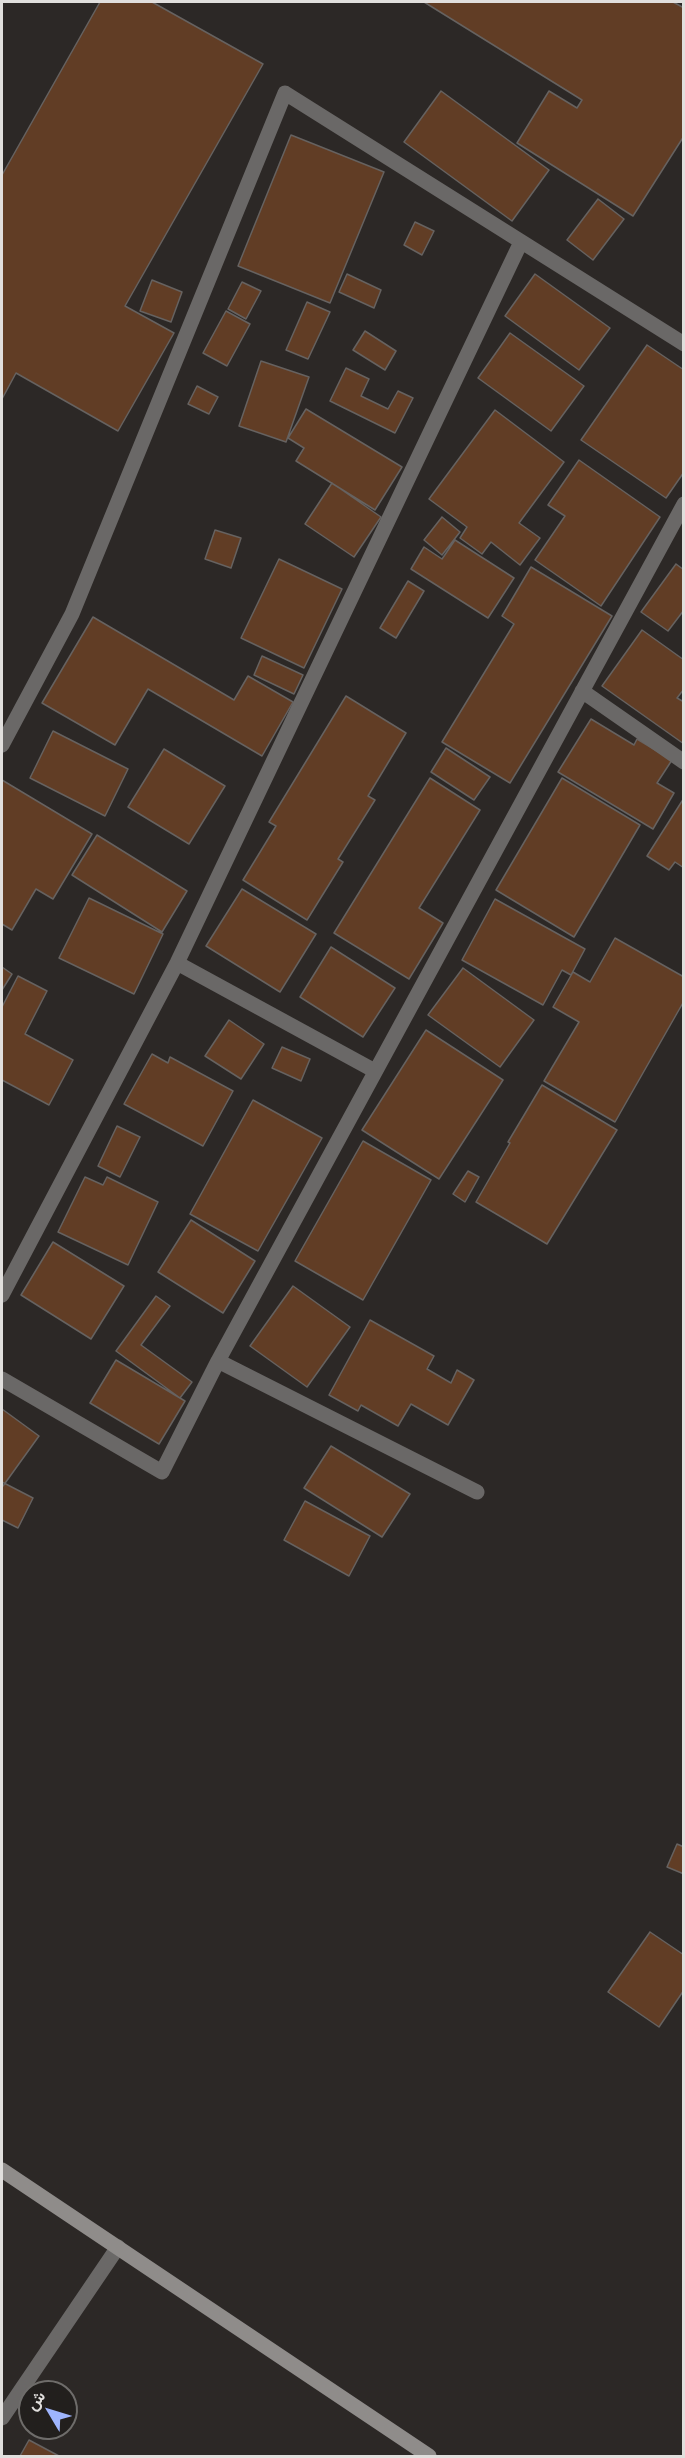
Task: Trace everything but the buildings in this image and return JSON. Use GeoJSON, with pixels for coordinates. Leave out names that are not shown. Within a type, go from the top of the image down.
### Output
{"type":"FeatureCollection","features":[{"type":"Feature","properties":{"kind":"street"},"geometry":{"type":"LineString","coordinates":[[2,745],[72,614],[285,93],[684,344]]}},
{"type":"Feature","properties":{"kind":"street"},"geometry":{"type":"LineString","coordinates":[[4,1286],[177,963],[521,242]]}},
{"type":"Feature","properties":{"kind":"street"},"geometry":{"type":"LineString","coordinates":[[2,1379],[162,1472],[218,1361],[684,504]]}},
{"type":"Feature","properties":{"kind":"street"},"geometry":{"type":"LineString","coordinates":[[582,691],[684,762]]}},
{"type":"Feature","properties":{"kind":"street"},"geometry":{"type":"LineString","coordinates":[[177,963],[375,1071]]}},
{"type":"Feature","properties":{"kind":"street"},"geometry":{"type":"LineString","coordinates":[[218,1361],[477,1492]]}},
{"type":"Feature","properties":{"kind":"street"},"geometry":{"type":"LineString","coordinates":[[2,2170],[429,2457]]}},
{"type":"Feature","properties":{"kind":"street"},"geometry":{"type":"LineString","coordinates":[[2,2418],[118,2247]]}}]}
